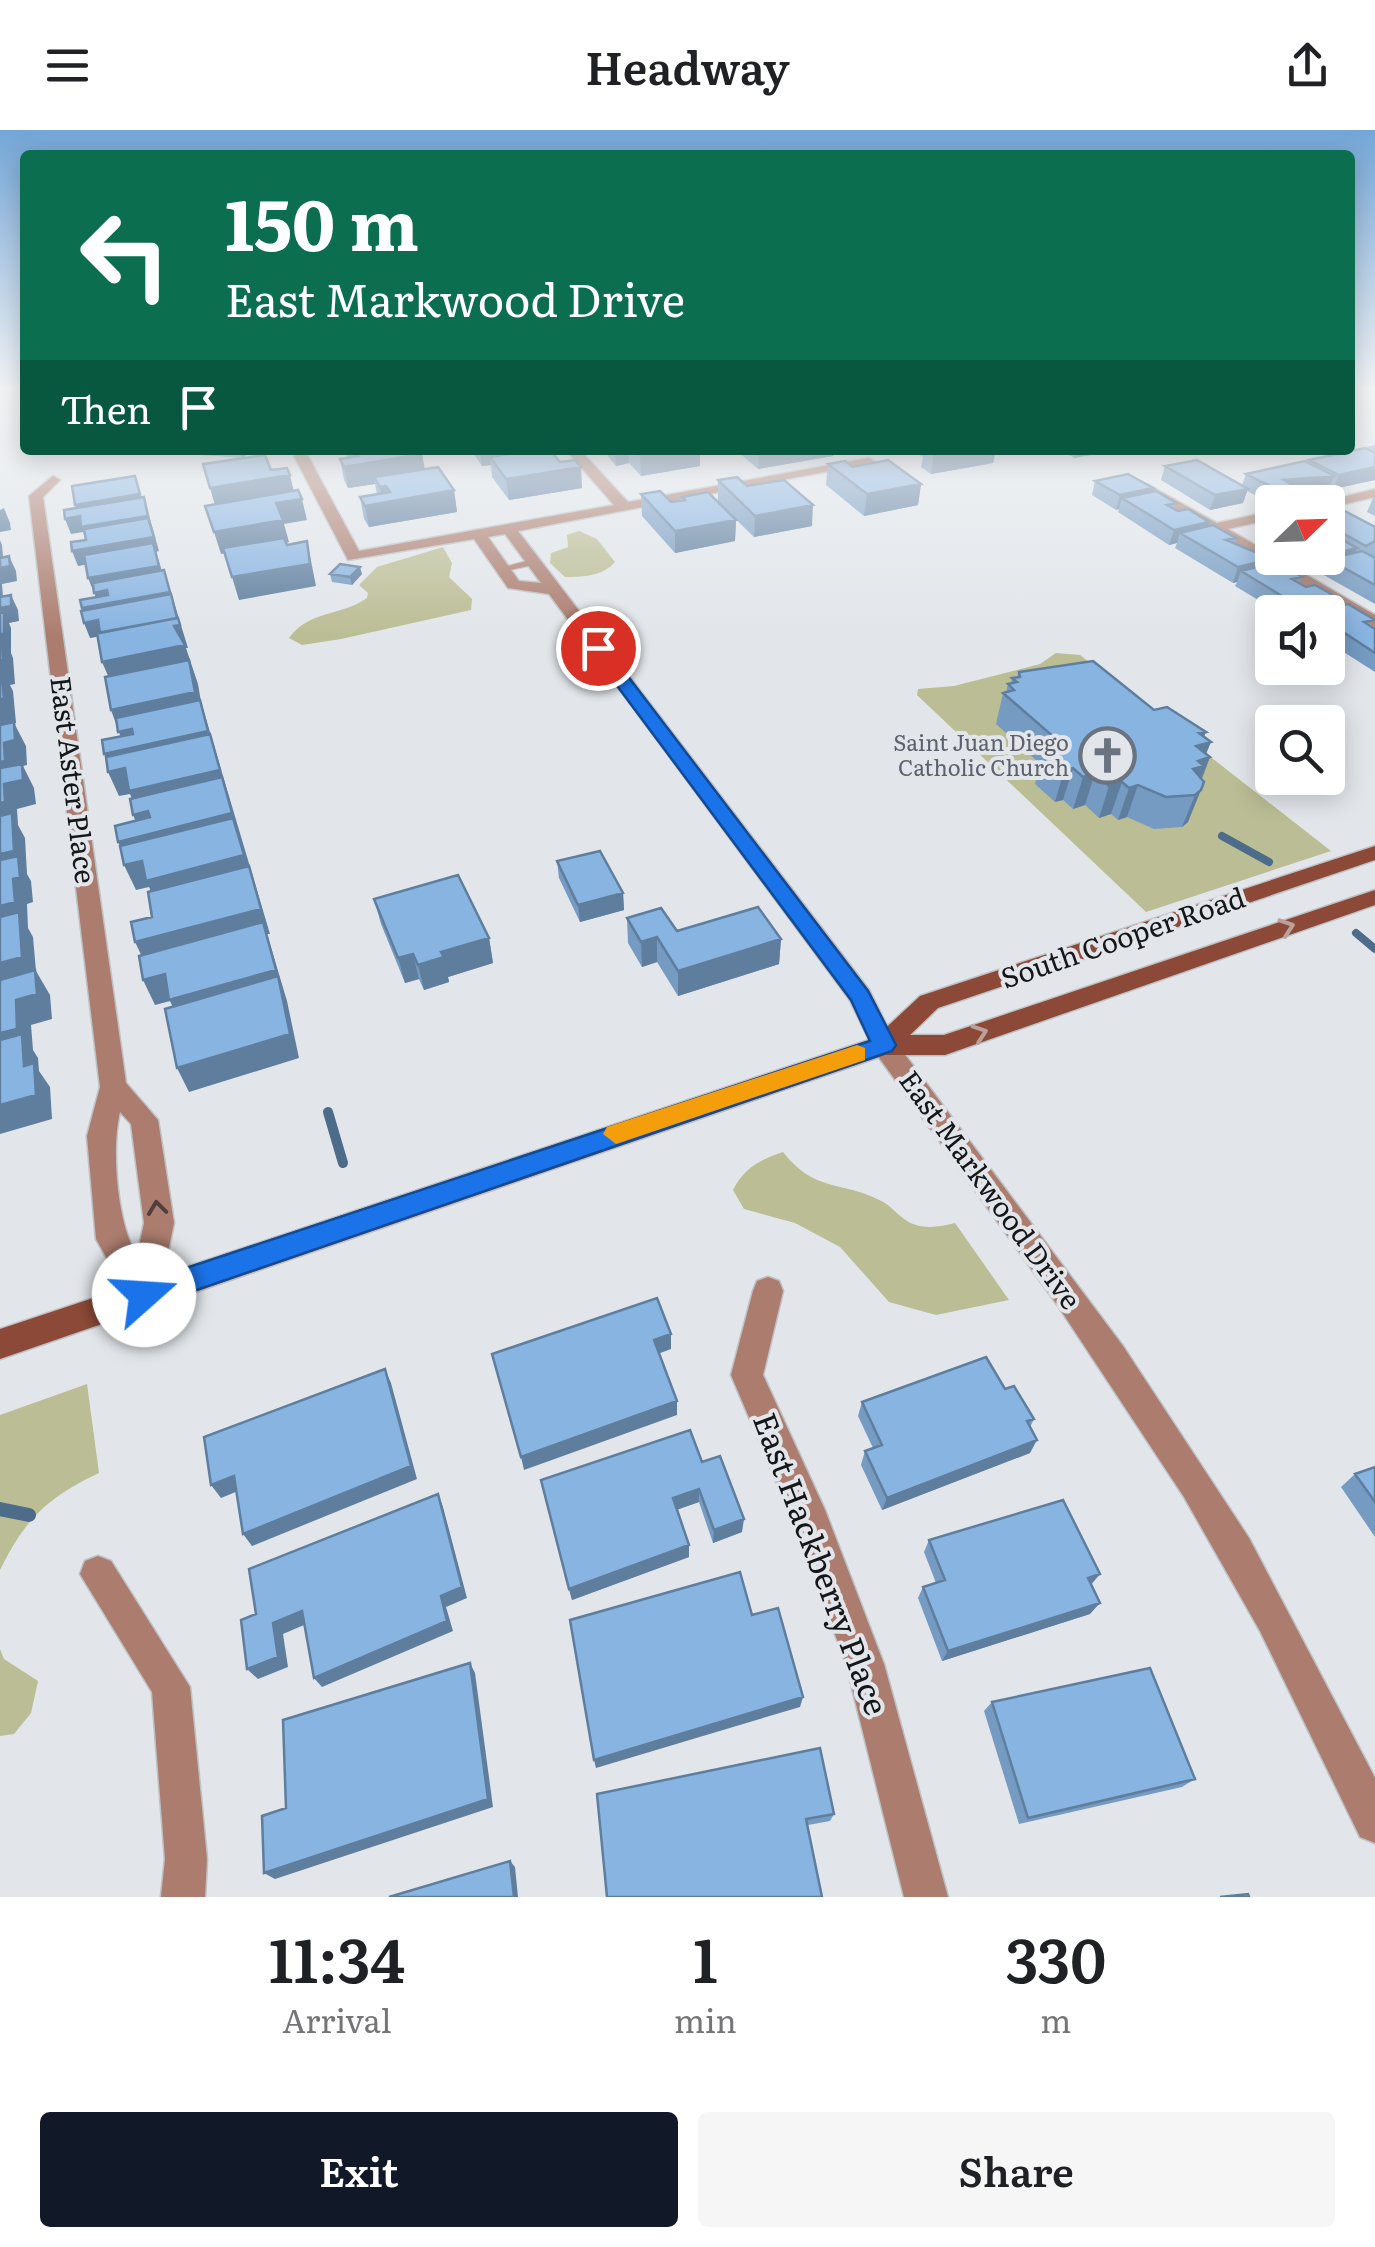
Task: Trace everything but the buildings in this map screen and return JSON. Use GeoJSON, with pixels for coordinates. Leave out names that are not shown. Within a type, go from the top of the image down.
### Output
{"type":"FeatureCollection","features":[{"type":"Feature","properties":{"kind":"main road","name":"South Cooper Road"},"geometry":{"type":"LineString","coordinates":[[884,1045],[929,1002],[1375,853]]}},
{"type":"Feature","properties":{"kind":"main road","name":"South Cooper Road"},"geometry":{"type":"LineString","coordinates":[[0,1344],[884,1045],[945,1044],[1375,897]]}},
{"type":"Feature","properties":{"kind":"street"},"geometry":{"type":"LineString","coordinates":[[309,470],[354,558],[821,470]]}},
{"type":"Feature","properties":{"kind":"street"},"geometry":{"type":"LineString","coordinates":[[592,470],[624,506]]}},
{"type":"Feature","properties":{"kind":"street","name":"East Aster Place"},"geometry":{"type":"LineString","coordinates":[[53,480],[36,496],[114,1087],[101,1136],[112,1239],[144,1295]]}},
{"type":"Feature","properties":{"kind":"street"},"geometry":{"type":"LineString","coordinates":[[1146,488],[1375,622]]}},
{"type":"Feature","properties":{"kind":"street"},"geometry":{"type":"LineString","coordinates":[[1345,501],[1375,493]]}},
{"type":"Feature","properties":{"kind":"street"},"geometry":{"type":"LineString","coordinates":[[1215,528],[1255,520]]}},
{"type":"Feature","properties":{"kind":"street","name":"East Markwood Drive"},"geometry":{"type":"LineString","coordinates":[[508,528],[860,996],[884,1045],[1154,1419],[1236,1550],[1375,1822]]}},
{"type":"Feature","properties":{"kind":"street"},"geometry":{"type":"LineString","coordinates":[[478,534],[514,585],[554,590]]}},
{"type":"Feature","properties":{"kind":"street"},"geometry":{"type":"LineString","coordinates":[[114,1087],[144,1120],[148,1144],[159,1222],[144,1295]]}},
{"type":"Feature","properties":{"kind":"street"},"geometry":{"type":"LineString","coordinates":[[103,1158],[148,1144]]}},
{"type":"Feature","properties":{"kind":"street","name":"East Hackberry Place"},"geometry":{"type":"LineString","coordinates":[[768,1291],[747,1375],[812,1522],[865,1664],[926,1897]]}},
{"type":"Feature","properties":{"kind":"street"},"geometry":{"type":"LineString","coordinates":[[98,1574],[171,1687],[186,1858],[183,1897]]}},
{"type":"Feature","properties":{"kind":"lane"},"geometry":{"type":"LineString","coordinates":[[501,569],[534,562]]}},
{"type":"Feature","properties":{"kind":"green space"},"geometry":{"type":"Polygon","coordinates":[[[579,531],[597,539],[615,562],[599,573],[565,577],[550,563],[551,553],[568,547],[567,535],[579,531]]]}},
{"type":"Feature","properties":{"kind":"green space"},"geometry":{"type":"Polygon","coordinates":[[[443,547],[452,563],[449,577],[472,599],[471,610],[302,645],[289,638],[306,622],[367,598],[368,593],[359,585],[377,567],[443,547]]]}},
{"type":"Feature","properties":{"kind":"green space"},"geometry":{"type":"Polygon","coordinates":[[[1056,653],[1080,655],[1331,851],[1146,912],[917,695],[918,689],[954,686],[1040,664],[1056,653]]]}},
{"type":"Feature","properties":{"kind":"green space"},"geometry":{"type":"Polygon","coordinates":[[[783,1152],[807,1175],[870,1196],[912,1223],[931,1227],[955,1223],[1009,1300],[936,1315],[889,1302],[840,1247],[795,1223],[744,1209],[733,1190],[738,1182],[754,1165],[783,1152]]]}},
{"type":"Feature","properties":{"kind":"green space"},"geometry":{"type":"Polygon","coordinates":[[[87,1384],[99,1473],[40,1511],[0,1570],[0,1415],[87,1384]]]}},
{"type":"Feature","properties":{"kind":"green space"},"geometry":{"type":"Polygon","coordinates":[[[0,1649],[4,1659],[38,1681],[31,1713],[14,1734],[0,1736],[0,1649]]]}},
{"type":"Feature","properties":{"kind":"waterway"},"geometry":{"type":"LineString","coordinates":[[1222,836],[1269,862]]}},
{"type":"Feature","properties":{"kind":"waterway"},"geometry":{"type":"LineString","coordinates":[[1356,933],[1375,949]]}},
{"type":"Feature","properties":{"kind":"waterway"},"geometry":{"type":"LineString","coordinates":[[328,1112],[343,1163]]}},
{"type":"Feature","properties":{"kind":"waterway"},"geometry":{"type":"LineString","coordinates":[[0,1509],[29,1515]]}},
{"type":"Feature","properties":{"kind":"slow traffic"},"geometry":{"type":"LineString","coordinates":[[616,1134],[857,1054]]}},
{"type":"Feature","properties":{"kind":"place","name":"Saint Juan Diego Catholic Church"},"geometry":{"type":"Point","coordinates":[1108,756]}},
{"type":"Feature","properties":{"kind":"route"},"geometry":{"type":"LineString","coordinates":[[144,1295],[884,1045],[860,996],[598,648]]}}]}
